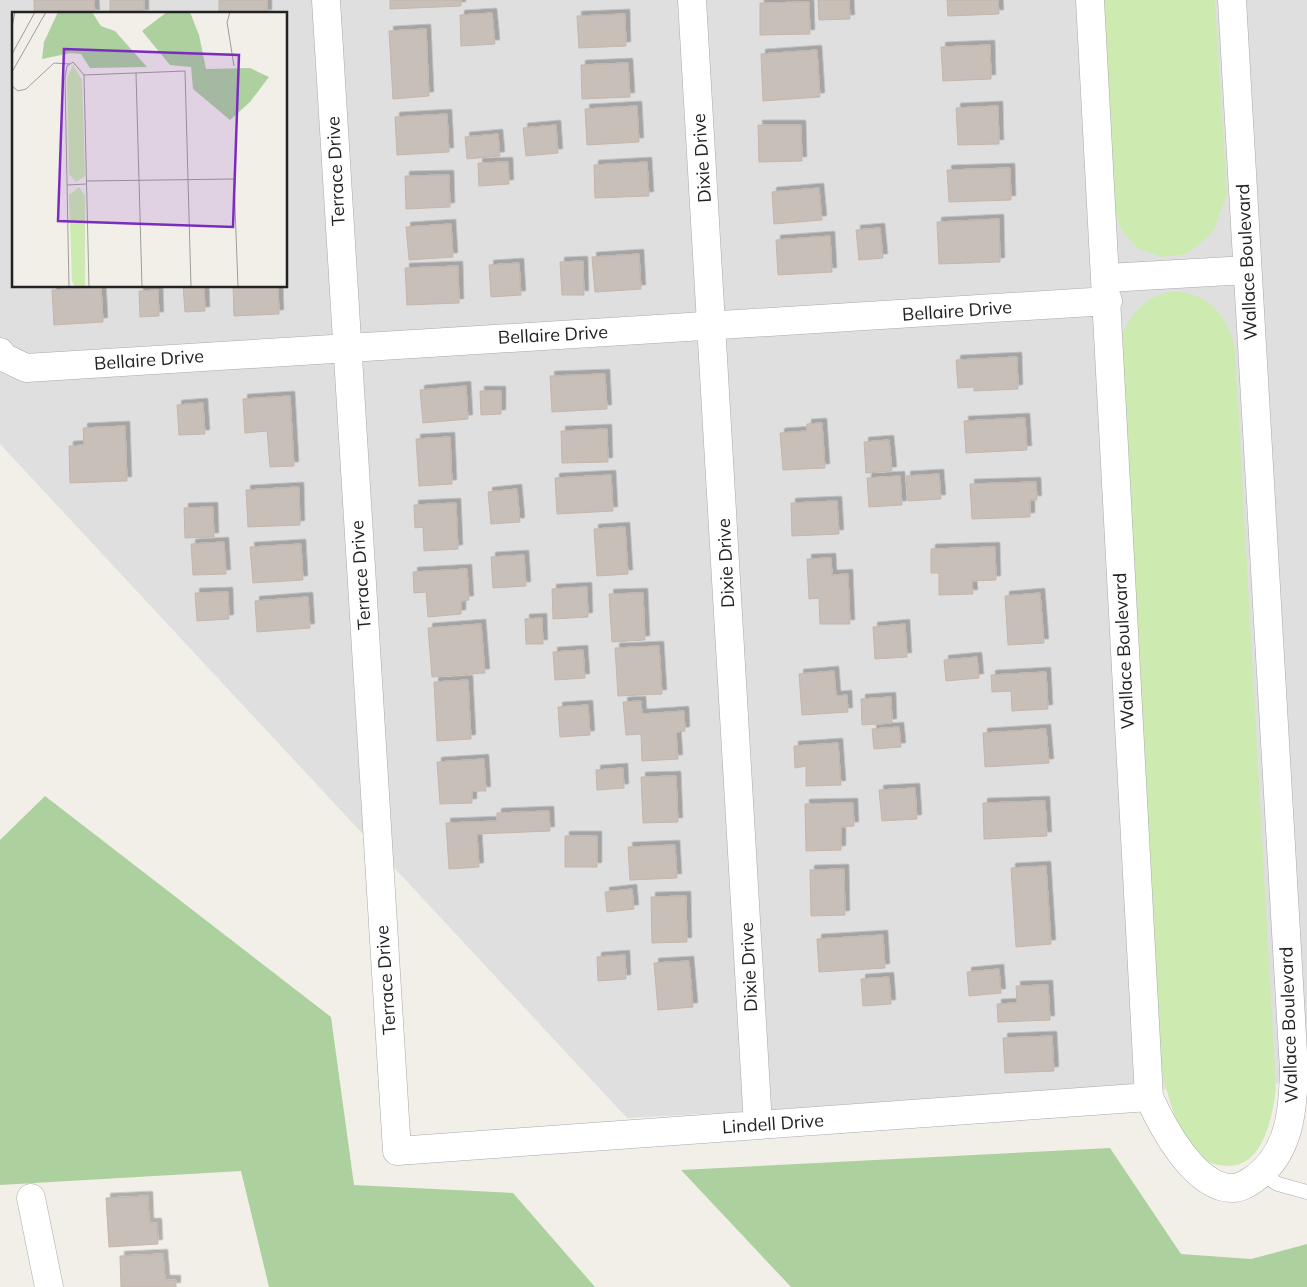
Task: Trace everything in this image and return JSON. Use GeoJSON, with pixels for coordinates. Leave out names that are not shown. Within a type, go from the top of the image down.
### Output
{"type":"FeatureCollection","features":[{"type":"Feature","properties":{"kind":"street","name":"Terrace Drive"},"geometry":{"type":"LineString","coordinates":[[326,0],[397,1151]]}},
{"type":"Feature","properties":{"kind":"street","name":"Dixie Drive"},"geometry":{"type":"LineString","coordinates":[[692,0],[713,327],[758,1125]]}},
{"type":"Feature","properties":{"kind":"street","name":"Wallace Boulevard"},"geometry":{"type":"LineString","coordinates":[[1090,0],[1108,290],[1131,815],[1149,1098],[1158,1118],[1180,1152],[1207,1179],[1233,1188],[1247,1184],[1260,1174],[1277,1155],[1288,1129],[1293,1102],[1294,1070],[1232,0]]}},
{"type":"Feature","properties":{"kind":"street","name":"Bellaire Drive"},"geometry":{"type":"LineString","coordinates":[[1,354],[26,368],[346,347],[713,327],[1108,290],[1247,270]]}},
{"type":"Feature","properties":{"kind":"street","name":"Lindell Drive"},"geometry":{"type":"LineString","coordinates":[[397,1151],[1149,1098]]}},
{"type":"Feature","properties":{"kind":"street"},"geometry":{"type":"LineString","coordinates":[[31,1198],[49,1287]]}},
{"type":"Feature","properties":{"kind":"lane"},"geometry":{"type":"LineString","coordinates":[[1260,1174],[1278,1184],[1307,1192]]}},
{"type":"Feature","properties":{"kind":"shaded area"},"geometry":{"type":"Polygon","coordinates":[[[0,0],[1307,0],[1307,1082],[627,1118],[0,444],[0,0]]]}},
{"type":"Feature","properties":{"kind":"green space"},"geometry":{"type":"Polygon","coordinates":[[[1099,0],[1215,0],[1227,194],[1215,228],[1207,238],[1187,254],[1161,257],[1137,248],[1122,231],[1115,213],[1099,0]]]}},
{"type":"Feature","properties":{"kind":"green space"},"geometry":{"type":"Polygon","coordinates":[[[1172,291],[1184,292],[1195,296],[1206,301],[1214,308],[1228,327],[1235,350],[1276,1089],[1272,1113],[1264,1138],[1258,1149],[1250,1158],[1240,1164],[1227,1166],[1208,1162],[1187,1139],[1174,1114],[1160,1061],[1119,344],[1122,334],[1132,317],[1145,303],[1172,291]]]}},
{"type":"Feature","properties":{"kind":"green space"},"geometry":{"type":"Polygon","coordinates":[[[45,796],[331,1017],[354,1185],[513,1193],[595,1287],[269,1287],[241,1171],[0,1185],[0,840],[45,796]]]}},
{"type":"Feature","properties":{"kind":"green space"},"geometry":{"type":"Polygon","coordinates":[[[1110,1148],[1181,1254],[1251,1259],[1307,1244],[1307,1287],[791,1287],[681,1170],[1110,1148]]]}},
{"type":"Feature","properties":{"kind":"building"},"geometry":{"type":"Polygon","coordinates":[[[34,0],[94,0],[95,12],[34,12],[34,0]]]}},
{"type":"Feature","properties":{"kind":"building"},"geometry":{"type":"Polygon","coordinates":[[[110,0],[144,0],[144,12],[110,12],[110,0]]]}},
{"type":"Feature","properties":{"kind":"building"},"geometry":{"type":"Polygon","coordinates":[[[219,0],[267,0],[267,12],[219,12],[219,0]]]}},
{"type":"Feature","properties":{"kind":"building"},"geometry":{"type":"Polygon","coordinates":[[[390,0],[461,0],[461,6],[390,9],[390,0]]]}},
{"type":"Feature","properties":{"kind":"building"},"geometry":{"type":"Polygon","coordinates":[[[818,0],[849,0],[850,19],[819,20],[818,0]]]}},
{"type":"Feature","properties":{"kind":"building"},"geometry":{"type":"Polygon","coordinates":[[[947,0],[998,0],[999,14],[948,16],[947,0]]]}},
{"type":"Feature","properties":{"kind":"building"},"geometry":{"type":"Polygon","coordinates":[[[809,2],[810,34],[760,35],[760,3],[809,2]]]}},
{"type":"Feature","properties":{"kind":"building"},"geometry":{"type":"Polygon","coordinates":[[[492,13],[495,44],[461,46],[460,15],[492,13]]]}},
{"type":"Feature","properties":{"kind":"building"},"geometry":{"type":"Polygon","coordinates":[[[625,14],[626,46],[579,48],[577,16],[625,14]]]}},
{"type":"Feature","properties":{"kind":"building"},"geometry":{"type":"Polygon","coordinates":[[[426,29],[429,96],[393,99],[389,31],[426,29]]]}},
{"type":"Feature","properties":{"kind":"building"},"geometry":{"type":"Polygon","coordinates":[[[990,45],[991,79],[943,81],[941,47],[990,45]]]}},
{"type":"Feature","properties":{"kind":"building"},"geometry":{"type":"Polygon","coordinates":[[[817,50],[820,97],[763,101],[761,54],[817,50]]]}},
{"type":"Feature","properties":{"kind":"building"},"geometry":{"type":"Polygon","coordinates":[[[628,63],[630,97],[582,99],[581,65],[628,63]]]}},
{"type":"Feature","properties":{"kind":"building"},"geometry":{"type":"Polygon","coordinates":[[[637,106],[639,142],[587,145],[585,109],[637,106]]]}},
{"type":"Feature","properties":{"kind":"building"},"geometry":{"type":"Polygon","coordinates":[[[998,106],[999,144],[958,145],[956,108],[998,106]]]}},
{"type":"Feature","properties":{"kind":"building"},"geometry":{"type":"Polygon","coordinates":[[[447,114],[449,152],[397,155],[395,117],[447,114]]]}},
{"type":"Feature","properties":{"kind":"building"},"geometry":{"type":"Polygon","coordinates":[[[556,125],[558,153],[526,156],[523,128],[556,125]]]}},
{"type":"Feature","properties":{"kind":"building"},"geometry":{"type":"Polygon","coordinates":[[[758,125],[801,125],[802,161],[759,162],[758,125]]]}},
{"type":"Feature","properties":{"kind":"building"},"geometry":{"type":"Polygon","coordinates":[[[498,134],[500,156],[467,159],[465,137],[498,134]]]}},
{"type":"Feature","properties":{"kind":"building"},"geometry":{"type":"Polygon","coordinates":[[[508,162],[509,184],[479,186],[478,163],[508,162]]]}},
{"type":"Feature","properties":{"kind":"building"},"geometry":{"type":"Polygon","coordinates":[[[647,162],[649,196],[595,198],[594,165],[647,162]]]}},
{"type":"Feature","properties":{"kind":"building"},"geometry":{"type":"Polygon","coordinates":[[[1010,168],[1011,200],[949,202],[947,170],[1010,168]]]}},
{"type":"Feature","properties":{"kind":"building"},"geometry":{"type":"Polygon","coordinates":[[[449,175],[450,207],[406,209],[405,176],[449,175]]]}},
{"type":"Feature","properties":{"kind":"building"},"geometry":{"type":"Polygon","coordinates":[[[819,188],[822,220],[774,224],[772,192],[819,188]]]}},
{"type":"Feature","properties":{"kind":"building"},"geometry":{"type":"Polygon","coordinates":[[[999,219],[1000,262],[939,264],[937,222],[999,219]]]}},
{"type":"Feature","properties":{"kind":"building"},"geometry":{"type":"Polygon","coordinates":[[[451,224],[453,257],[409,260],[406,227],[451,224]]]}},
{"type":"Feature","properties":{"kind":"building"},"geometry":{"type":"Polygon","coordinates":[[[880,228],[883,258],[859,260],[856,230],[880,228]]]}},
{"type":"Feature","properties":{"kind":"building"},"geometry":{"type":"Polygon","coordinates":[[[830,236],[832,272],[778,275],[776,240],[830,236]]]}},
{"type":"Feature","properties":{"kind":"building"},"geometry":{"type":"Polygon","coordinates":[[[639,254],[641,289],[595,292],[592,257],[639,254]]]}},
{"type":"Feature","properties":{"kind":"building"},"geometry":{"type":"Polygon","coordinates":[[[583,261],[584,295],[562,295],[560,262],[583,261]]]}},
{"type":"Feature","properties":{"kind":"building"},"geometry":{"type":"Polygon","coordinates":[[[519,263],[521,295],[491,297],[489,265],[519,263]]]}},
{"type":"Feature","properties":{"kind":"building"},"geometry":{"type":"Polygon","coordinates":[[[458,266],[459,303],[407,305],[405,268],[458,266]]]}},
{"type":"Feature","properties":{"kind":"building"},"geometry":{"type":"Polygon","coordinates":[[[101,288],[103,322],[54,325],[52,290],[101,288]]]}},
{"type":"Feature","properties":{"kind":"building"},"geometry":{"type":"Polygon","coordinates":[[[183,288],[204,288],[205,311],[185,312],[183,288]]]}},
{"type":"Feature","properties":{"kind":"building"},"geometry":{"type":"Polygon","coordinates":[[[233,288],[278,288],[279,314],[234,316],[233,288]]]}},
{"type":"Feature","properties":{"kind":"building"},"geometry":{"type":"Polygon","coordinates":[[[158,290],[159,316],[140,317],[139,291],[158,290]]]}},
{"type":"Feature","properties":{"kind":"building"},"geometry":{"type":"Polygon","coordinates":[[[1017,357],[1018,389],[974,391],[974,387],[958,388],[956,360],[1017,357]]]}},
{"type":"Feature","properties":{"kind":"building"},"geometry":{"type":"Polygon","coordinates":[[[605,374],[607,409],[552,412],[550,376],[605,374]]]}},
{"type":"Feature","properties":{"kind":"building"},"geometry":{"type":"Polygon","coordinates":[[[466,386],[468,419],[423,423],[420,390],[466,386]]]}},
{"type":"Feature","properties":{"kind":"building"},"geometry":{"type":"Polygon","coordinates":[[[480,391],[501,391],[501,414],[481,415],[480,391]]]}},
{"type":"Feature","properties":{"kind":"building"},"geometry":{"type":"Polygon","coordinates":[[[290,396],[294,466],[270,467],[267,431],[245,433],[243,399],[290,396]]]}},
{"type":"Feature","properties":{"kind":"building"},"geometry":{"type":"Polygon","coordinates":[[[203,403],[205,434],[179,435],[177,405],[203,403]]]}},
{"type":"Feature","properties":{"kind":"building"},"geometry":{"type":"Polygon","coordinates":[[[1025,418],[1027,450],[966,453],[964,421],[1025,418]]]}},
{"type":"Feature","properties":{"kind":"building"},"geometry":{"type":"Polygon","coordinates":[[[822,423],[825,468],[783,470],[780,433],[807,431],[807,424],[822,423]]]}},
{"type":"Feature","properties":{"kind":"building"},"geometry":{"type":"Polygon","coordinates":[[[125,426],[127,481],[70,483],[69,446],[84,445],[83,428],[125,426]]]}},
{"type":"Feature","properties":{"kind":"building"},"geometry":{"type":"Polygon","coordinates":[[[607,429],[608,462],[562,463],[561,431],[607,429]]]}},
{"type":"Feature","properties":{"kind":"building"},"geometry":{"type":"Polygon","coordinates":[[[450,437],[452,484],[419,486],[416,439],[450,437]]]}},
{"type":"Feature","properties":{"kind":"building"},"geometry":{"type":"Polygon","coordinates":[[[889,440],[892,471],[866,473],[864,442],[889,440]]]}},
{"type":"Feature","properties":{"kind":"building"},"geometry":{"type":"Polygon","coordinates":[[[939,474],[941,499],[908,501],[906,476],[939,474]]]}},
{"type":"Feature","properties":{"kind":"building"},"geometry":{"type":"Polygon","coordinates":[[[611,475],[613,511],[557,514],[555,478],[611,475]]]}},
{"type":"Feature","properties":{"kind":"building"},"geometry":{"type":"Polygon","coordinates":[[[900,476],[902,505],[869,507],[867,478],[900,476]]]}},
{"type":"Feature","properties":{"kind":"building"},"geometry":{"type":"Polygon","coordinates":[[[1036,482],[1037,500],[1030,500],[1030,517],[972,519],[970,484],[1036,482]]]}},
{"type":"Feature","properties":{"kind":"building"},"geometry":{"type":"Polygon","coordinates":[[[299,487],[300,525],[248,527],[246,490],[299,487]]]}},
{"type":"Feature","properties":{"kind":"building"},"geometry":{"type":"Polygon","coordinates":[[[517,489],[520,522],[491,524],[488,492],[517,489]]]}},
{"type":"Feature","properties":{"kind":"building"},"geometry":{"type":"Polygon","coordinates":[[[837,501],[839,534],[792,536],[791,503],[837,501]]]}},
{"type":"Feature","properties":{"kind":"building"},"geometry":{"type":"Polygon","coordinates":[[[456,503],[458,549],[424,551],[423,527],[415,528],[414,505],[456,503]]]}},
{"type":"Feature","properties":{"kind":"building"},"geometry":{"type":"Polygon","coordinates":[[[213,507],[214,537],[185,538],[184,508],[213,507]]]}},
{"type":"Feature","properties":{"kind":"building"},"geometry":{"type":"Polygon","coordinates":[[[625,527],[628,574],[597,576],[594,529],[625,527]]]}},
{"type":"Feature","properties":{"kind":"building"},"geometry":{"type":"Polygon","coordinates":[[[224,542],[226,574],[193,575],[191,544],[224,542]]]}},
{"type":"Feature","properties":{"kind":"building"},"geometry":{"type":"Polygon","coordinates":[[[301,544],[303,580],[253,583],[250,547],[301,544]]]}},
{"type":"Feature","properties":{"kind":"building"},"geometry":{"type":"Polygon","coordinates":[[[995,547],[996,580],[972,581],[973,594],[939,595],[939,573],[931,573],[931,549],[995,547]]]}},
{"type":"Feature","properties":{"kind":"building"},"geometry":{"type":"Polygon","coordinates":[[[524,555],[526,586],[493,588],[491,557],[524,555]]]}},
{"type":"Feature","properties":{"kind":"building"},"geometry":{"type":"Polygon","coordinates":[[[831,558],[832,575],[848,574],[850,624],[820,624],[819,598],[809,599],[807,559],[831,558]]]}},
{"type":"Feature","properties":{"kind":"building"},"geometry":{"type":"Polygon","coordinates":[[[467,569],[469,600],[461,601],[461,614],[428,617],[426,592],[414,593],[413,572],[467,569]]]}},
{"type":"Feature","properties":{"kind":"building"},"geometry":{"type":"Polygon","coordinates":[[[587,587],[588,617],[553,619],[552,589],[587,587]]]}},
{"type":"Feature","properties":{"kind":"building"},"geometry":{"type":"Polygon","coordinates":[[[228,592],[229,619],[197,621],[195,593],[228,592]]]}},
{"type":"Feature","properties":{"kind":"building"},"geometry":{"type":"Polygon","coordinates":[[[643,593],[645,640],[612,642],[609,594],[643,593]]]}},
{"type":"Feature","properties":{"kind":"building"},"geometry":{"type":"Polygon","coordinates":[[[1040,593],[1044,643],[1008,645],[1005,596],[1040,593]]]}},
{"type":"Feature","properties":{"kind":"building"},"geometry":{"type":"Polygon","coordinates":[[[308,597],[310,628],[257,632],[255,601],[308,597]]]}},
{"type":"Feature","properties":{"kind":"building"},"geometry":{"type":"Polygon","coordinates":[[[542,618],[543,644],[526,644],[525,619],[542,618]]]}},
{"type":"Feature","properties":{"kind":"building"},"geometry":{"type":"Polygon","coordinates":[[[481,624],[485,673],[432,677],[428,628],[481,624]]]}},
{"type":"Feature","properties":{"kind":"building"},"geometry":{"type":"Polygon","coordinates":[[[905,624],[907,657],[875,659],[873,627],[905,624]]]}},
{"type":"Feature","properties":{"kind":"building"},"geometry":{"type":"Polygon","coordinates":[[[659,646],[662,694],[618,696],[615,648],[659,646]]]}},
{"type":"Feature","properties":{"kind":"building"},"geometry":{"type":"Polygon","coordinates":[[[583,650],[585,678],[555,680],[553,652],[583,650]]]}},
{"type":"Feature","properties":{"kind":"building"},"geometry":{"type":"Polygon","coordinates":[[[977,657],[979,678],[946,681],[944,660],[977,657]]]}},
{"type":"Feature","properties":{"kind":"building"},"geometry":{"type":"Polygon","coordinates":[[[834,671],[836,696],[847,695],[848,712],[802,715],[799,674],[834,671]]]}},
{"type":"Feature","properties":{"kind":"building"},"geometry":{"type":"Polygon","coordinates":[[[1046,672],[1048,709],[1012,711],[1011,691],[992,692],[991,675],[1046,672]]]}},
{"type":"Feature","properties":{"kind":"building"},"geometry":{"type":"Polygon","coordinates":[[[468,680],[471,739],[437,741],[434,682],[468,680]]]}},
{"type":"Feature","properties":{"kind":"building"},"geometry":{"type":"Polygon","coordinates":[[[891,697],[892,723],[862,725],[861,699],[891,697]]]}},
{"type":"Feature","properties":{"kind":"building"},"geometry":{"type":"Polygon","coordinates":[[[641,701],[642,714],[684,711],[685,731],[676,732],[678,759],[642,761],[641,734],[626,735],[623,702],[641,701]]]}},
{"type":"Feature","properties":{"kind":"building"},"geometry":{"type":"Polygon","coordinates":[[[588,705],[590,735],[560,737],[558,707],[588,705]]]}},
{"type":"Feature","properties":{"kind":"building"},"geometry":{"type":"Polygon","coordinates":[[[899,727],[901,747],[874,749],[872,729],[899,727]]]}},
{"type":"Feature","properties":{"kind":"building"},"geometry":{"type":"Polygon","coordinates":[[[1046,729],[1049,763],[985,767],[983,733],[1046,729]]]}},
{"type":"Feature","properties":{"kind":"building"},"geometry":{"type":"Polygon","coordinates":[[[838,743],[841,785],[806,786],[806,766],[795,768],[794,746],[838,743]]]}},
{"type":"Feature","properties":{"kind":"building"},"geometry":{"type":"Polygon","coordinates":[[[484,759],[486,791],[472,791],[472,803],[440,804],[437,762],[484,759]]]}},
{"type":"Feature","properties":{"kind":"building"},"geometry":{"type":"Polygon","coordinates":[[[623,768],[624,788],[597,790],[596,770],[623,768]]]}},
{"type":"Feature","properties":{"kind":"building"},"geometry":{"type":"Polygon","coordinates":[[[676,776],[678,822],[643,823],[641,777],[676,776]]]}},
{"type":"Feature","properties":{"kind":"building"},"geometry":{"type":"Polygon","coordinates":[[[915,788],[917,819],[882,821],[879,790],[915,788]]]}},
{"type":"Feature","properties":{"kind":"building"},"geometry":{"type":"Polygon","coordinates":[[[1045,801],[1047,836],[984,839],[983,803],[1045,801]]]}},
{"type":"Feature","properties":{"kind":"building"},"geometry":{"type":"Polygon","coordinates":[[[853,803],[854,826],[841,827],[841,850],[806,851],[805,804],[853,803]]]}},
{"type":"Feature","properties":{"kind":"building"},"geometry":{"type":"Polygon","coordinates":[[[549,811],[550,831],[477,834],[479,867],[449,869],[446,823],[497,821],[497,813],[549,811]]]}},
{"type":"Feature","properties":{"kind":"building"},"geometry":{"type":"Polygon","coordinates":[[[565,836],[597,836],[597,867],[565,867],[565,836]]]}},
{"type":"Feature","properties":{"kind":"building"},"geometry":{"type":"Polygon","coordinates":[[[675,845],[677,878],[630,880],[628,847],[675,845]]]}},
{"type":"Feature","properties":{"kind":"building"},"geometry":{"type":"Polygon","coordinates":[[[1046,866],[1051,944],[1016,947],[1011,868],[1046,866]]]}},
{"type":"Feature","properties":{"kind":"building"},"geometry":{"type":"Polygon","coordinates":[[[844,869],[845,915],[811,916],[810,870],[844,869]]]}},
{"type":"Feature","properties":{"kind":"building"},"geometry":{"type":"Polygon","coordinates":[[[632,889],[634,909],[607,912],[605,892],[632,889]]]}},
{"type":"Feature","properties":{"kind":"building"},"geometry":{"type":"Polygon","coordinates":[[[686,896],[687,942],[652,943],[651,897],[686,896]]]}},
{"type":"Feature","properties":{"kind":"building"},"geometry":{"type":"Polygon","coordinates":[[[883,935],[885,968],[819,972],[817,939],[883,935]]]}},
{"type":"Feature","properties":{"kind":"building"},"geometry":{"type":"Polygon","coordinates":[[[625,955],[626,979],[598,981],[597,957],[625,955]]]}},
{"type":"Feature","properties":{"kind":"building"},"geometry":{"type":"Polygon","coordinates":[[[689,961],[693,1007],[658,1010],[654,963],[689,961]]]}},
{"type":"Feature","properties":{"kind":"building"},"geometry":{"type":"Polygon","coordinates":[[[999,969],[1001,993],[969,996],[967,972],[999,969]]]}},
{"type":"Feature","properties":{"kind":"building"},"geometry":{"type":"Polygon","coordinates":[[[889,977],[891,1004],[863,1006],[861,979],[889,977]]]}},
{"type":"Feature","properties":{"kind":"building"},"geometry":{"type":"Polygon","coordinates":[[[1048,985],[1050,1020],[998,1022],[997,1004],[1017,1003],[1016,986],[1048,985]]]}},
{"type":"Feature","properties":{"kind":"building"},"geometry":{"type":"Polygon","coordinates":[[[1052,1036],[1054,1071],[1005,1073],[1003,1038],[1052,1036]]]}},
{"type":"Feature","properties":{"kind":"building"},"geometry":{"type":"Polygon","coordinates":[[[148,1196],[149,1223],[157,1223],[158,1244],[109,1247],[106,1198],[148,1196]]]}},
{"type":"Feature","properties":{"kind":"building"},"geometry":{"type":"Polygon","coordinates":[[[163,1254],[165,1280],[176,1280],[176,1287],[121,1287],[120,1256],[163,1254]]]}}]}
